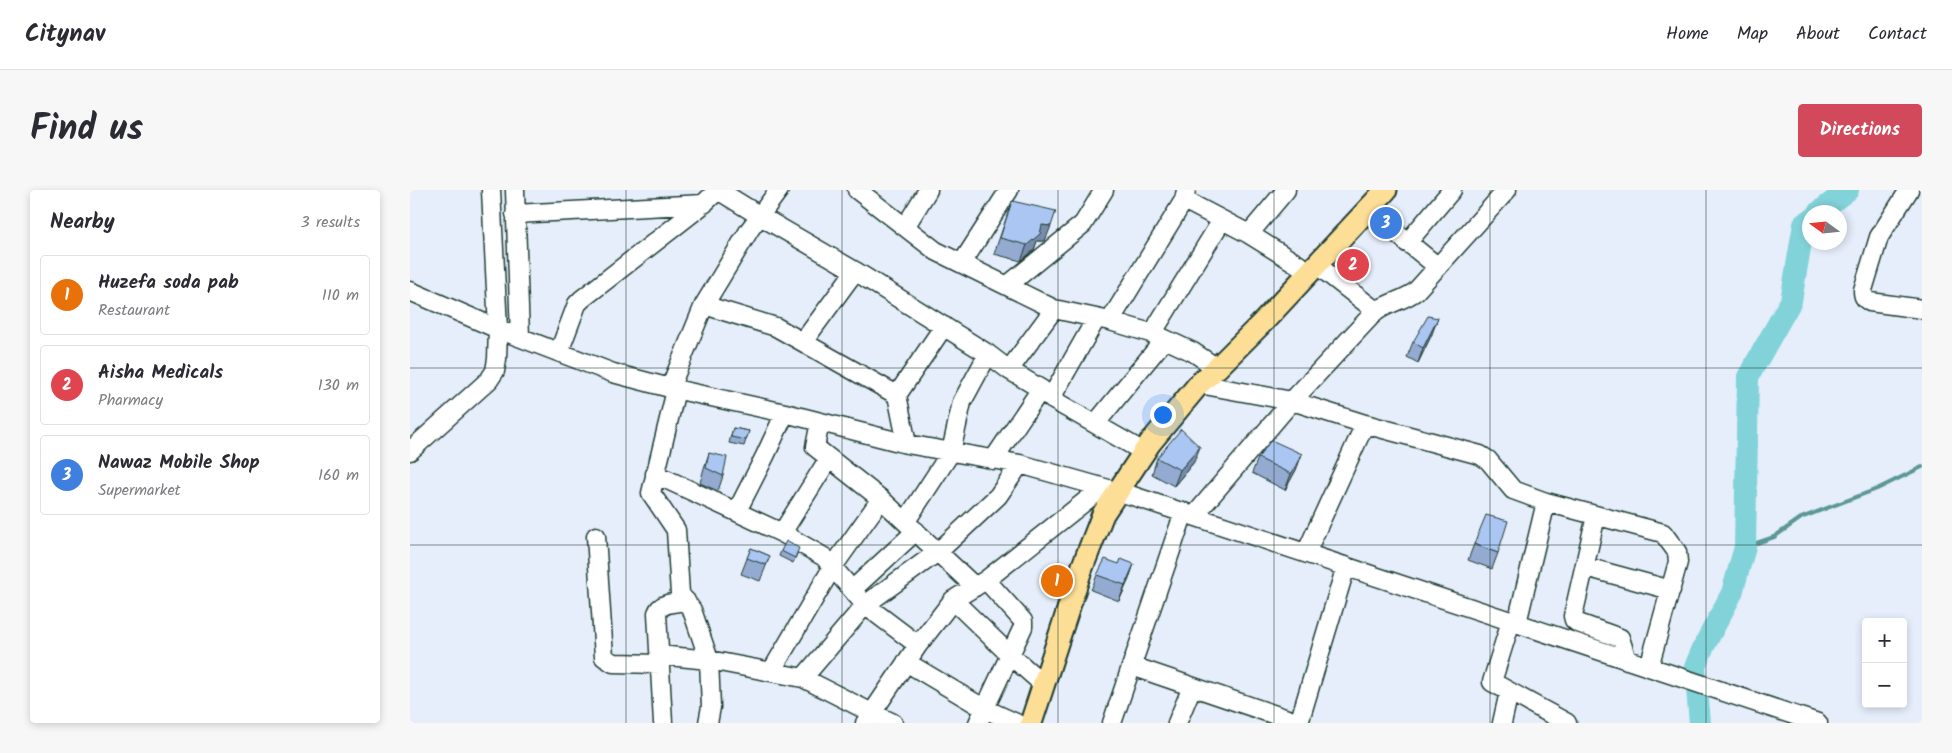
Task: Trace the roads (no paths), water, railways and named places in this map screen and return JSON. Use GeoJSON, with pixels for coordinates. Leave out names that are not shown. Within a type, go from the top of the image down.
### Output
{"type":"FeatureCollection","features":[{"type":"Feature","properties":{"kind":"main road"},"geometry":{"type":"LineString","coordinates":[[1030,723],[1110,490],[1144,452],[1199,384],[1217,368],[1314,268],[1386,190]]}},
{"type":"Feature","properties":{"kind":"street"},"geometry":{"type":"LineString","coordinates":[[410,451],[489,380],[495,371],[498,328],[491,190]]}},
{"type":"Feature","properties":{"kind":"street"},"geometry":{"type":"LineString","coordinates":[[514,190],[520,337]]}},
{"type":"Feature","properties":{"kind":"street"},"geometry":{"type":"LineString","coordinates":[[559,352],[578,304],[582,299],[704,204],[718,190],[855,271],[988,354],[1046,394],[1144,452]]}},
{"type":"Feature","properties":{"kind":"street"},"geometry":{"type":"LineString","coordinates":[[708,723],[711,707],[709,660],[692,610],[679,591],[676,530],[651,493],[673,389],[704,305],[750,229],[778,190]]}},
{"type":"Feature","properties":{"kind":"street"},"geometry":{"type":"LineString","coordinates":[[857,190],[936,251],[1054,309],[1103,320],[1159,337],[1194,352],[1217,368]]}},
{"type":"Feature","properties":{"kind":"street"},"geometry":{"type":"LineString","coordinates":[[905,227],[928,190]]}},
{"type":"Feature","properties":{"kind":"street"},"geometry":{"type":"LineString","coordinates":[[962,263],[1009,190]]}},
{"type":"Feature","properties":{"kind":"street"},"geometry":{"type":"LineString","coordinates":[[1008,285],[1083,224],[1104,190]]}},
{"type":"Feature","properties":{"kind":"street"},"geometry":{"type":"LineString","coordinates":[[1249,234],[1286,190]]}},
{"type":"Feature","properties":{"kind":"street"},"geometry":{"type":"LineString","coordinates":[[1407,243],[1452,190]]}},
{"type":"Feature","properties":{"kind":"street"},"geometry":{"type":"LineString","coordinates":[[1112,723],[1189,514],[1376,311],[1411,295],[1507,190]]}},
{"type":"Feature","properties":{"kind":"street"},"geometry":{"type":"LineString","coordinates":[[1910,190],[1876,245],[1863,295],[1870,302],[1922,309]]}},
{"type":"Feature","properties":{"kind":"street"},"geometry":{"type":"LineString","coordinates":[[994,460],[1103,320],[1185,195],[1222,220],[1314,268],[1376,311]]}},
{"type":"Feature","properties":{"kind":"street"},"geometry":{"type":"LineString","coordinates":[[515,214],[704,204]]}},
{"type":"Feature","properties":{"kind":"street"},"geometry":{"type":"LineString","coordinates":[[1368,210],[1438,267]]}},
{"type":"Feature","properties":{"kind":"street"},"geometry":{"type":"LineString","coordinates":[[1096,423],[1159,337],[1158,324],[1222,220]]}},
{"type":"Feature","properties":{"kind":"street"},"geometry":{"type":"LineString","coordinates":[[803,342],[855,271]]}},
{"type":"Feature","properties":{"kind":"street"},"geometry":{"type":"LineString","coordinates":[[410,290],[520,337],[613,373],[907,444],[1020,464],[1110,490],[1189,514],[1818,723]]}},
{"type":"Feature","properties":{"kind":"street"},"geometry":{"type":"LineString","coordinates":[[704,305],[776,327],[897,395]]}},
{"type":"Feature","properties":{"kind":"street"},"geometry":{"type":"LineString","coordinates":[[1009,370],[1054,309]]}},
{"type":"Feature","properties":{"kind":"street"},"geometry":{"type":"LineString","coordinates":[[907,444],[897,395],[944,326]]}},
{"type":"Feature","properties":{"kind":"street"},"geometry":{"type":"LineString","coordinates":[[852,590],[911,526],[951,452],[962,402],[988,354]]}},
{"type":"Feature","properties":{"kind":"street"},"geometry":{"type":"LineString","coordinates":[[1199,384],[1292,402],[1484,457],[1514,490],[1546,502],[1663,533],[1679,556],[1649,667]]}},
{"type":"Feature","properties":{"kind":"street"},"geometry":{"type":"LineString","coordinates":[[736,511],[766,456],[785,413]]}},
{"type":"Feature","properties":{"kind":"street"},"geometry":{"type":"LineString","coordinates":[[820,422],[815,447],[881,499],[939,552],[980,583],[1023,621],[1023,627],[982,716]]}},
{"type":"Feature","properties":{"kind":"street"},"geometry":{"type":"LineString","coordinates":[[1306,553],[1365,424]]}},
{"type":"Feature","properties":{"kind":"street"},"geometry":{"type":"LineString","coordinates":[[782,533],[829,458]]}},
{"type":"Feature","properties":{"kind":"street"},"geometry":{"type":"LineString","coordinates":[[803,678],[865,605],[939,552],[998,496],[1020,464]]}},
{"type":"Feature","properties":{"kind":"street"},"geometry":{"type":"LineString","coordinates":[[655,474],[782,533],[824,557],[865,605],[918,645]]}},
{"type":"Feature","properties":{"kind":"street"},"geometry":{"type":"LineString","coordinates":[[868,718],[918,645],[953,600],[980,583],[1110,490]]}},
{"type":"Feature","properties":{"kind":"street"},"geometry":{"type":"LineString","coordinates":[[771,672],[832,568],[881,499]]}},
{"type":"Feature","properties":{"kind":"street"},"geometry":{"type":"LineString","coordinates":[[1546,502],[1514,622],[1492,682],[1567,723]]}},
{"type":"Feature","properties":{"kind":"street"},"geometry":{"type":"LineString","coordinates":[[1596,516],[1586,567],[1573,616],[1578,624],[1620,638],[1627,660]]}},
{"type":"Feature","properties":{"kind":"street"},"geometry":{"type":"LineString","coordinates":[[596,536],[604,657],[612,663],[659,659],[709,660],[803,678],[868,718],[893,723]]}},
{"type":"Feature","properties":{"kind":"street"},"geometry":{"type":"LineString","coordinates":[[1132,666],[1192,687],[1254,716],[1299,723],[1346,566]]}},
{"type":"Feature","properties":{"kind":"street"},"geometry":{"type":"LineString","coordinates":[[1586,567],[1671,590]]}},
{"type":"Feature","properties":{"kind":"street"},"geometry":{"type":"LineString","coordinates":[[953,600],[1010,656],[1043,684]]}},
{"type":"Feature","properties":{"kind":"street"},"geometry":{"type":"LineString","coordinates":[[663,723],[657,613],[659,608],[664,605],[686,601]]}},
{"type":"Feature","properties":{"kind":"street"},"geometry":{"type":"LineString","coordinates":[[906,662],[982,716],[1016,723]]}},
{"type":"Feature","properties":{"kind":"street"},"geometry":{"type":"LineString","coordinates":[[1177,723],[1192,687]]}},
{"type":"Feature","properties":{"kind":"street"},"geometry":{"type":"LineString","coordinates":[[1502,723],[1509,692]]}},
{"type":"Feature","properties":{"kind":"waterway"},"geometry":{"type":"LineString","coordinates":[[1828,205],[1848,190]]}},
{"type":"Feature","properties":{"kind":"waterway"},"geometry":{"type":"LineString","coordinates":[[1700,723],[1695,667],[1732,593],[1745,547],[1748,377],[1791,301],[1802,236]]}},
{"type":"Feature","properties":{"kind":"waterway"},"geometry":{"type":"LineString","coordinates":[[1745,547],[1774,537],[1801,518],[1877,489],[1922,467]]}},
{"type":"Feature","properties":{"kind":"place","name":"Nawaz Mobile Shop"},"geometry":{"type":"Point","coordinates":[1386,223]}},
{"type":"Feature","properties":{"kind":"place","name":"Aisha Medicals"},"geometry":{"type":"Point","coordinates":[1353,265]}},
{"type":"Feature","properties":{"kind":"place","name":"Huzefa soda pab"},"geometry":{"type":"Point","coordinates":[1057,581]}}]}
